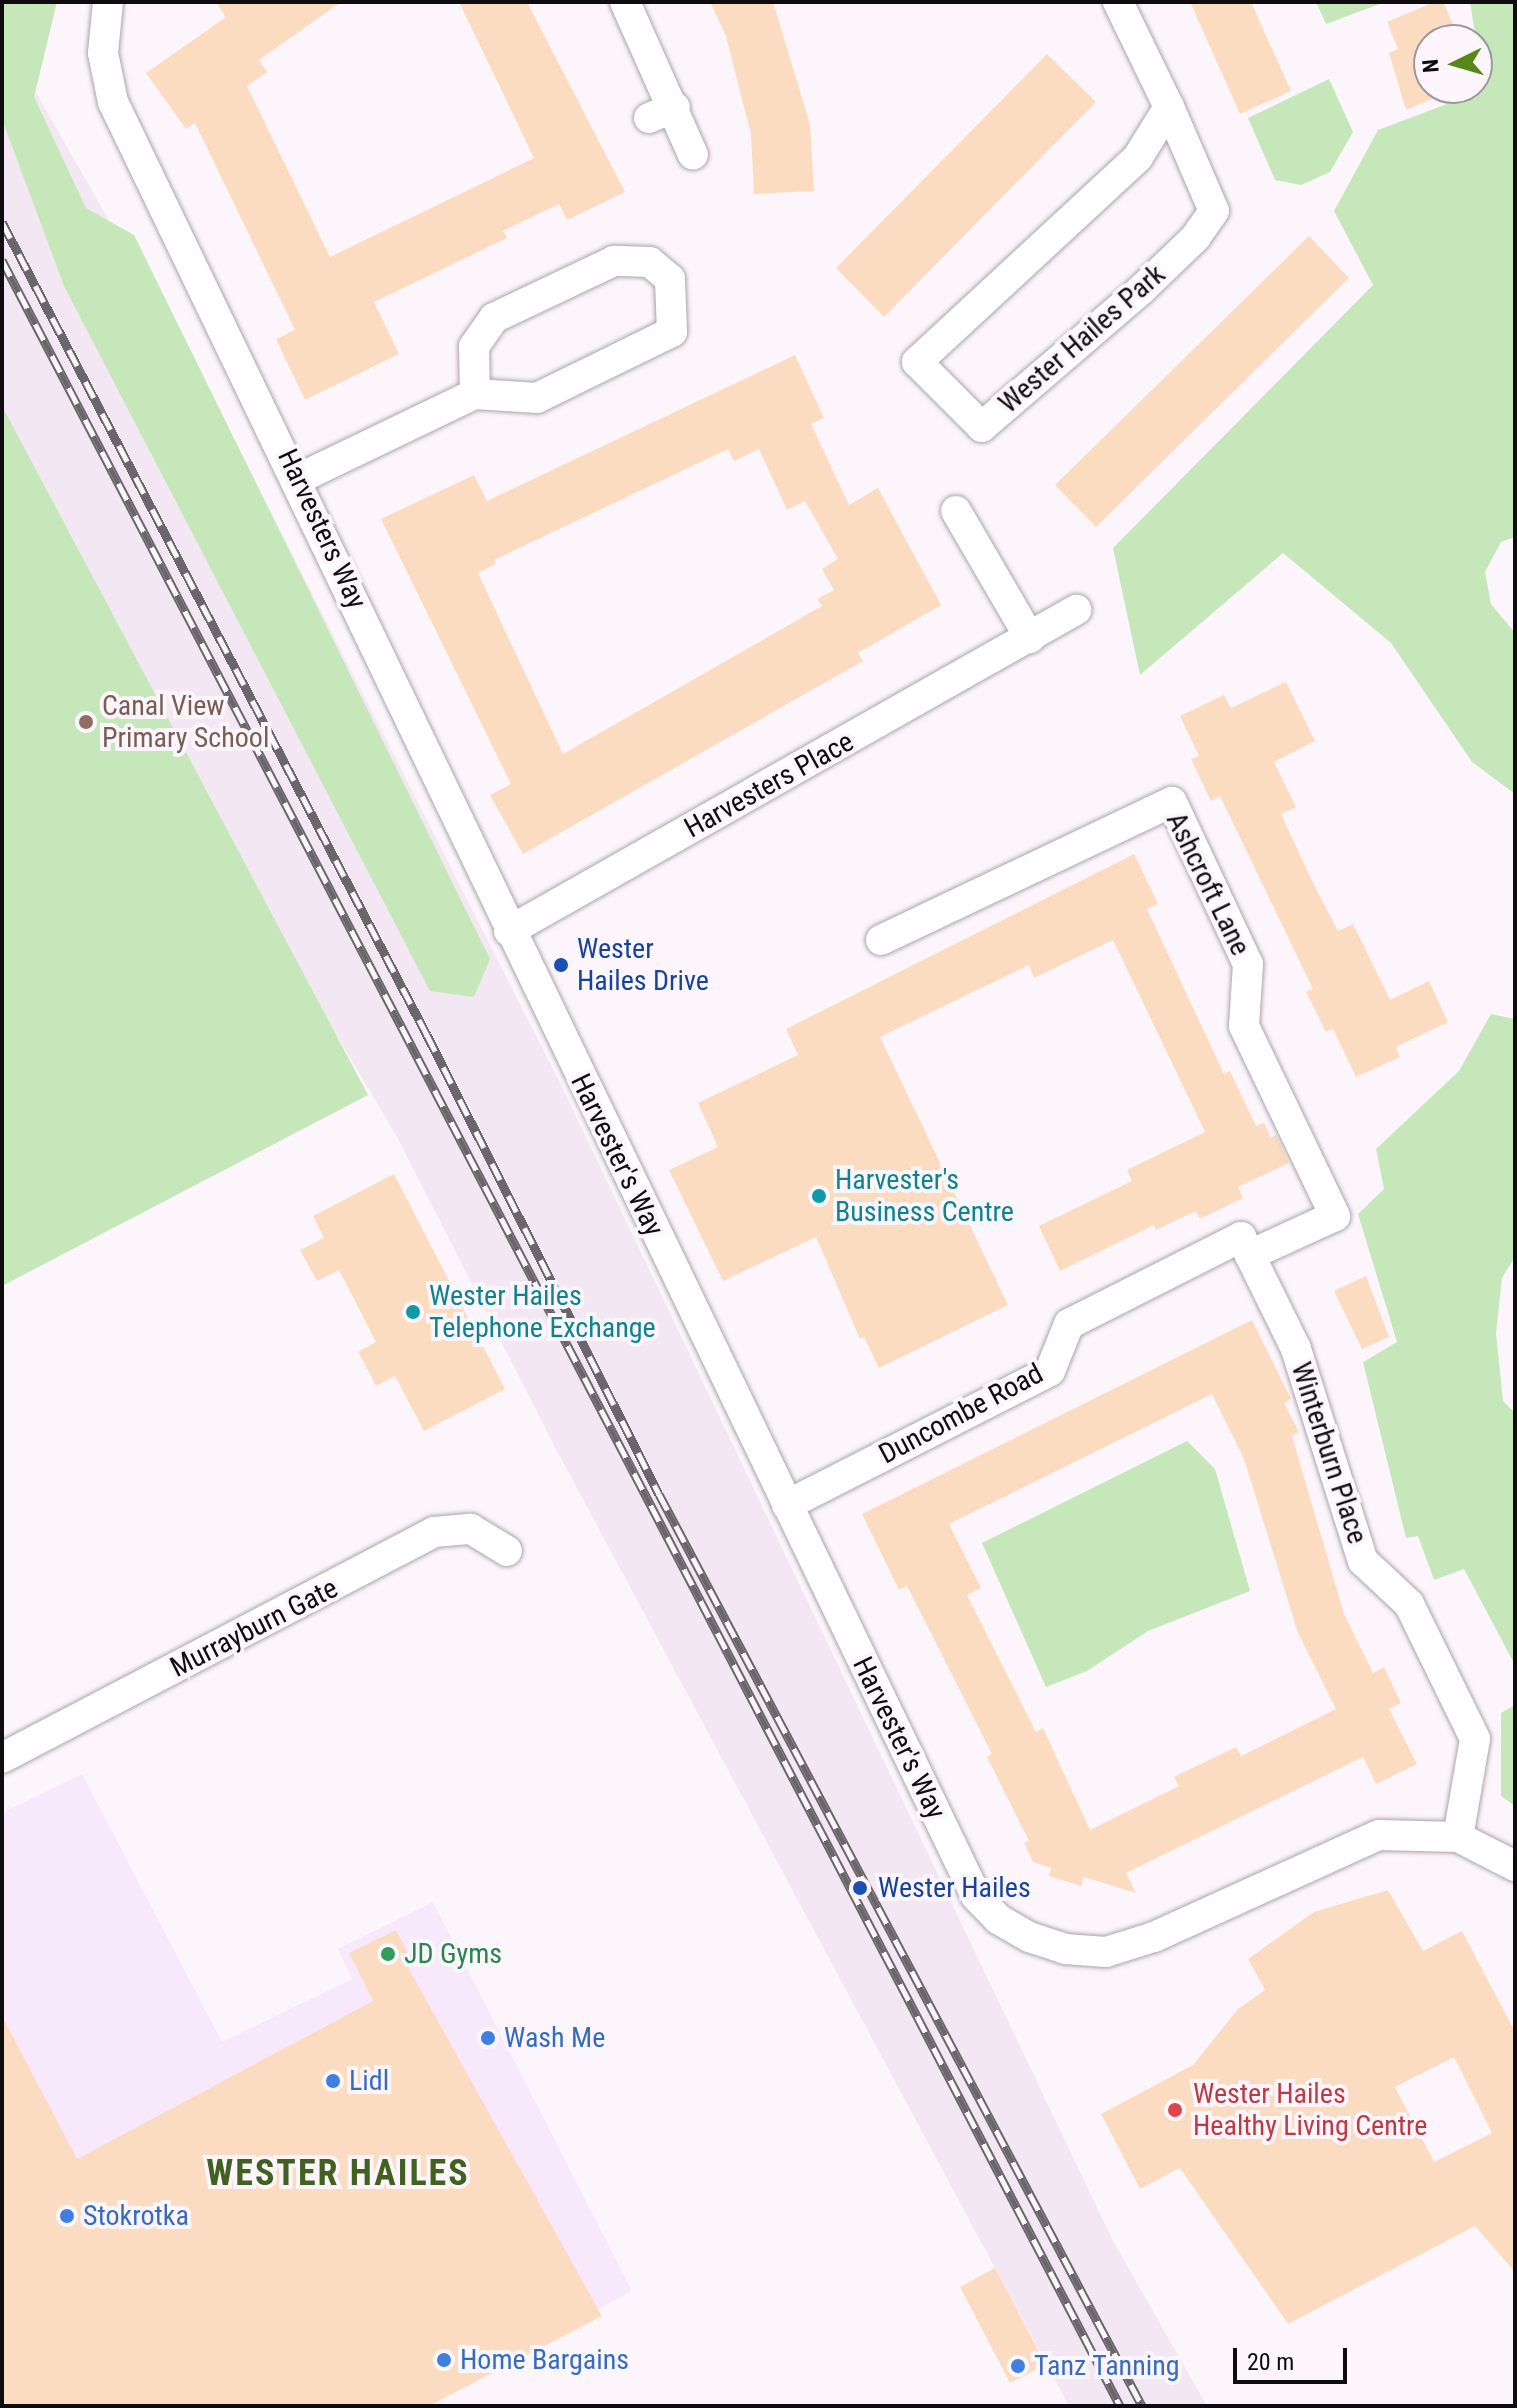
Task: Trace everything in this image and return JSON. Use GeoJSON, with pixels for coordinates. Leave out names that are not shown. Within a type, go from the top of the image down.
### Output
{"type":"FeatureCollection","features":[{"type":"Feature","properties":{"kind":"street","name":"Harvesters Way"},"geometry":{"type":"LineString","coordinates":[[108,2],[103,53],[113,102],[298,479],[567,1051]]}},
{"type":"Feature","properties":{"kind":"street"},"geometry":{"type":"LineString","coordinates":[[625,2],[662,113],[693,155]]}},
{"type":"Feature","properties":{"kind":"street","name":"Wester Hailes Park"},"geometry":{"type":"LineString","coordinates":[[1118,2],[1169,107],[1214,211],[1196,237],[1141,290],[982,427],[917,362],[1138,157],[1169,107]]}},
{"type":"Feature","properties":{"kind":"street"},"geometry":{"type":"LineString","coordinates":[[298,479],[475,394],[537,398],[672,332],[670,279],[650,262],[614,261],[494,318],[474,347],[475,394]]}},
{"type":"Feature","properties":{"kind":"street"},"geometry":{"type":"LineString","coordinates":[[956,511],[1030,638]]}},
{"type":"Feature","properties":{"kind":"street","name":"Harvesters Place"},"geometry":{"type":"LineString","coordinates":[[509,931],[1076,610]]}},
{"type":"Feature","properties":{"kind":"street","name":"Ashcroft Lane"},"geometry":{"type":"LineString","coordinates":[[881,940],[1172,802],[1248,964],[1244,1026],[1335,1216],[1245,1246]]}},
{"type":"Feature","properties":{"kind":"street","name":"Harvester's Way"},"geometry":{"type":"LineString","coordinates":[[567,1051],[976,1896],[998,1919],[1029,1937],[1065,1949],[1106,1952],[1154,1937],[1379,1835],[1458,1837],[1515,1866]]}},
{"type":"Feature","properties":{"kind":"street","name":"Duncombe Road"},"geometry":{"type":"LineString","coordinates":[[787,1505],[1050,1371],[1069,1324],[1245,1246]]}},
{"type":"Feature","properties":{"kind":"street","name":"Winterburn Place"},"geometry":{"type":"LineString","coordinates":[[1245,1246],[1296,1349],[1363,1561],[1409,1604],[1475,1739],[1458,1837]]}},
{"type":"Feature","properties":{"kind":"street","name":"Murrayburn Gate"},"geometry":{"type":"LineString","coordinates":[[2,1758],[434,1532],[471,1529],[507,1551]]}},
{"type":"Feature","properties":{"kind":"shaded area"},"geometry":{"type":"Polygon","coordinates":[[[2,33],[237,445],[561,1085],[1113,2241],[1207,2406],[1069,2406],[555,1447],[396,1135],[327,1019],[2,1232],[2,33]]]}},
{"type":"Feature","properties":{"kind":"shaded area"},"geometry":{"type":"Polygon","coordinates":[[[82,1774],[222,2042],[352,1979],[338,1949],[433,1902],[632,2291],[430,2401],[431,2406],[2,2406],[2,1813],[82,1774]]]}},
{"type":"Feature","properties":{"kind":"green space"},"geometry":{"type":"Polygon","coordinates":[[[2,2],[57,2],[34,97],[86,208],[134,235],[490,959],[474,997],[430,991],[64,286],[2,119],[2,2]]]}},
{"type":"Feature","properties":{"kind":"green space"},"geometry":{"type":"Polygon","coordinates":[[[1316,2],[1385,2],[1326,24],[1316,2]]]}},
{"type":"Feature","properties":{"kind":"green space"},"geometry":{"type":"Polygon","coordinates":[[[1470,2],[1515,2],[1515,537],[1501,542],[1485,572],[1491,604],[1515,633],[1515,794],[1472,762],[1391,643],[1283,553],[1140,675],[1113,548],[1373,285],[1334,211],[1378,130],[1447,104],[1493,104],[1493,24],[1474,24],[1470,2]]]}},
{"type":"Feature","properties":{"kind":"green space"},"geometry":{"type":"Polygon","coordinates":[[[1329,79],[1353,132],[1330,172],[1301,185],[1275,180],[1248,118],[1329,79]]]}},
{"type":"Feature","properties":{"kind":"green space","name":"Canal View Primary School"},"geometry":{"type":"Polygon","coordinates":[[[2,406],[368,1095],[2,1286],[2,406]]]}},
{"type":"Feature","properties":{"kind":"green space"},"geometry":{"type":"Polygon","coordinates":[[[1491,1014],[1515,1019],[1515,1257],[1502,1278],[1496,1333],[1503,1401],[1515,1413],[1515,1665],[1464,1569],[1434,1580],[1418,1536],[1406,1538],[1363,1362],[1397,1342],[1358,1214],[1384,1189],[1376,1149],[1459,1071],[1491,1014]]]}},
{"type":"Feature","properties":{"kind":"green space"},"geometry":{"type":"Polygon","coordinates":[[[1187,1441],[1215,1469],[1250,1591],[1148,1631],[1087,1671],[1046,1687],[982,1543],[1187,1441]]]}},
{"type":"Feature","properties":{"kind":"green space"},"geometry":{"type":"Polygon","coordinates":[[[1515,1705],[1515,1806],[1501,1796],[1501,1713],[1515,1705]]]}},
{"type":"Feature","properties":{"kind":"building"},"geometry":{"type":"Polygon","coordinates":[[[216,2],[341,2],[259,60],[267,72],[247,86],[330,257],[534,158],[459,2],[527,2],[625,192],[567,220],[559,204],[503,231],[507,238],[374,302],[399,354],[305,400],[276,339],[295,330],[195,123],[186,129],[146,73],[226,17],[216,2]]]}},
{"type":"Feature","properties":{"kind":"building"},"geometry":{"type":"Polygon","coordinates":[[[710,2],[773,2],[810,124],[814,191],[754,194],[751,135],[726,36],[710,2]]]}},
{"type":"Feature","properties":{"kind":"building"},"geometry":{"type":"Polygon","coordinates":[[[1190,2],[1251,2],[1291,91],[1240,114],[1190,2]]]}},
{"type":"Feature","properties":{"kind":"building"},"geometry":{"type":"Polygon","coordinates":[[[1434,2],[1443,2],[1453,24],[1413,24],[1413,104],[1420,104],[1406,110],[1389,53],[1398,49],[1387,22],[1434,2]]]}},
{"type":"Feature","properties":{"kind":"building"},"geometry":{"type":"Polygon","coordinates":[[[1047,54],[1096,102],[884,317],[836,268],[1047,54]]]}},
{"type":"Feature","properties":{"kind":"building"},"geometry":{"type":"Polygon","coordinates":[[[1309,236],[1349,278],[1096,527],[1055,485],[1309,236]]]}},
{"type":"Feature","properties":{"kind":"building"},"geometry":{"type":"Polygon","coordinates":[[[795,355],[824,418],[811,424],[849,505],[878,488],[941,605],[858,653],[863,661],[523,854],[490,795],[511,784],[381,519],[474,475],[487,501],[795,355]],[[728,449],[494,560],[496,564],[478,573],[563,754],[822,606],[817,599],[834,590],[822,569],[838,559],[805,501],[787,510],[759,449],[734,461],[728,449]]]}},
{"type":"Feature","properties":{"kind":"building"},"geometry":{"type":"Polygon","coordinates":[[[1286,682],[1315,741],[1274,762],[1296,807],[1281,814],[1314,885],[1338,931],[1353,924],[1390,1000],[1429,981],[1448,1022],[1396,1047],[1400,1057],[1356,1077],[1333,1029],[1326,1032],[1306,992],[1313,989],[1220,796],[1211,801],[1191,759],[1199,756],[1180,716],[1224,695],[1231,708],[1286,682]]]}},
{"type":"Feature","properties":{"kind":"building"},"geometry":{"type":"Polygon","coordinates":[[[1134,854],[1158,904],[1147,909],[1224,1074],[1230,1071],[1256,1126],[1264,1123],[1271,1138],[1276,1135],[1289,1163],[1238,1187],[1243,1198],[1200,1219],[1196,1211],[1156,1230],[1154,1225],[1060,1271],[1039,1226],[1132,1181],[1127,1170],[1205,1132],[1113,940],[1034,978],[1029,965],[880,1037],[1008,1305],[879,1368],[864,1337],[860,1339],[816,1237],[723,1281],[669,1170],[718,1147],[698,1103],[798,1055],[786,1029],[1134,854]]]}},
{"type":"Feature","properties":{"kind":"building","name":"Wester Hailes Telephone Exchange"},"geometry":{"type":"Polygon","coordinates":[[[394,1174],[505,1389],[424,1431],[395,1376],[376,1386],[358,1352],[376,1342],[339,1270],[317,1281],[300,1250],[324,1238],[313,1216],[394,1174]]]}},
{"type":"Feature","properties":{"kind":"building"},"geometry":{"type":"Polygon","coordinates":[[[1366,1276],[1389,1337],[1362,1349],[1334,1291],[1366,1276]]]}},
{"type":"Feature","properties":{"kind":"building"},"geometry":{"type":"Polygon","coordinates":[[[1252,1320],[1291,1399],[1284,1403],[1299,1432],[1292,1436],[1344,1614],[1373,1673],[1384,1667],[1401,1703],[1389,1709],[1417,1764],[1376,1784],[1363,1757],[1126,1873],[1136,1893],[1084,1877],[1081,1886],[1049,1876],[1051,1868],[1033,1862],[1024,1843],[1029,1841],[987,1757],[992,1754],[907,1586],[899,1590],[862,1514],[1252,1320]],[[1212,1394],[949,1524],[981,1588],[967,1595],[1036,1732],[1043,1728],[1090,1830],[1179,1786],[1174,1777],[1236,1747],[1241,1756],[1336,1709],[1298,1633],[1244,1459],[1212,1394]]]}},
{"type":"Feature","properties":{"kind":"building","name":"Wester Hailes Healthy Living Centre"},"geometry":{"type":"Polygon","coordinates":[[[1388,1890],[1423,1951],[1462,1931],[1515,2032],[1515,2272],[1475,2226],[1288,2324],[1180,2168],[1140,2189],[1101,2114],[1193,2065],[1238,2009],[1265,1990],[1248,1959],[1314,1912],[1388,1890]],[[1454,2057],[1395,2087],[1434,2162],[1492,2133],[1454,2057]]]}},
{"type":"Feature","properties":{"kind":"building"},"geometry":{"type":"Polygon","coordinates":[[[396,1930],[411,1959],[405,1962],[602,2316],[429,2406],[2,2406],[2,2016],[77,2159],[373,2001],[349,1953],[396,1930]]]}},
{"type":"Feature","properties":{"kind":"building"},"geometry":{"type":"Polygon","coordinates":[[[995,2268],[1046,2365],[1010,2383],[960,2287],[995,2268]]]}},
{"type":"Feature","properties":{"kind":"railway"},"geometry":{"type":"LineString","coordinates":[[2,222],[427,1035],[659,1494],[1142,2406]]}},
{"type":"Feature","properties":{"kind":"railway"},"geometry":{"type":"LineString","coordinates":[[2,260],[1120,2406]]}},
{"type":"Feature","properties":{"kind":"place","name":"Canal View Primary School"},"geometry":{"type":"Point","coordinates":[86,722]}},
{"type":"Feature","properties":{"kind":"place","name":"Wester Hailes Drive"},"geometry":{"type":"Point","coordinates":[561,965]}},
{"type":"Feature","properties":{"kind":"place","name":"Harvester's Business Centre"},"geometry":{"type":"Point","coordinates":[819,1196]}},
{"type":"Feature","properties":{"kind":"place","name":"Wester Hailes Telephone Exchange"},"geometry":{"type":"Point","coordinates":[413,1312]}},
{"type":"Feature","properties":{"kind":"place","name":"Wester Hailes"},"geometry":{"type":"Point","coordinates":[860,1888]}},
{"type":"Feature","properties":{"kind":"place","name":"JD Gyms"},"geometry":{"type":"Point","coordinates":[388,1954]}},
{"type":"Feature","properties":{"kind":"place","name":"Wash Me"},"geometry":{"type":"Point","coordinates":[488,2038]}},
{"type":"Feature","properties":{"kind":"place","name":"Lidl"},"geometry":{"type":"Point","coordinates":[333,2081]}},
{"type":"Feature","properties":{"kind":"place","name":"Wester Hailes Healthy Living Centre"},"geometry":{"type":"Point","coordinates":[1175,2110]}},
{"type":"Feature","properties":{"kind":"place","name":"Stokrotka"},"geometry":{"type":"Point","coordinates":[67,2216]}},
{"type":"Feature","properties":{"kind":"place","name":"Home Bargains"},"geometry":{"type":"Point","coordinates":[444,2360]}},
{"type":"Feature","properties":{"kind":"place","name":"Tanz Tanning"},"geometry":{"type":"Point","coordinates":[1018,2366]}},
{"type":"Feature","properties":{"kind":"district","name":"WESTER HAILES"},"geometry":{"type":"Point","coordinates":[338,2174]}}]}
